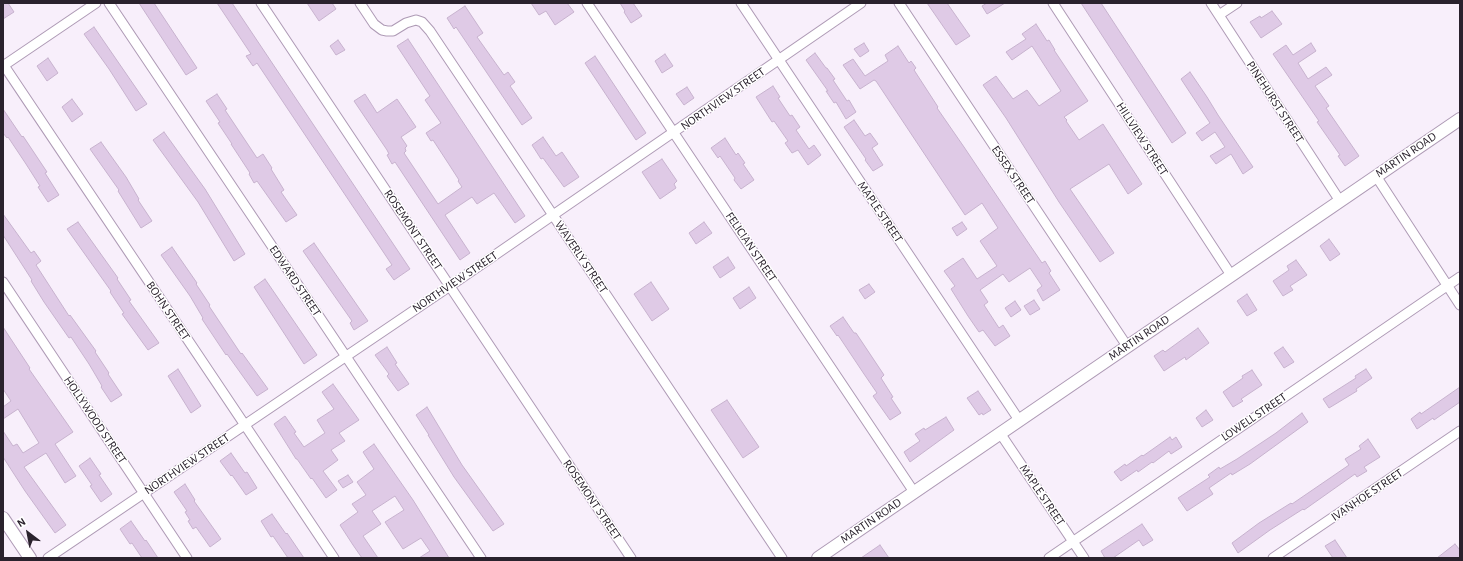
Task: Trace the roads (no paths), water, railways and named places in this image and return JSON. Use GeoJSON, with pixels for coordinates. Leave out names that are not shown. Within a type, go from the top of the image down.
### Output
{"type":"FeatureCollection","features":[{"type":"Feature","properties":{"kind":"street"},"geometry":{"type":"LineString","coordinates":[[3,65],[96,3]]}},
{"type":"Feature","properties":{"kind":"street","name":"EDWARD STREET"},"geometry":{"type":"LineString","coordinates":[[109,3],[481,558]]}},
{"type":"Feature","properties":{"kind":"street","name":"ROSEMONT STREET"},"geometry":{"type":"LineString","coordinates":[[261,3],[631,558]]}},
{"type":"Feature","properties":{"kind":"street","name":"WAVERLY STREET"},"geometry":{"type":"LineString","coordinates":[[360,3],[374,24],[382,30],[394,31],[411,20],[422,22],[426,26],[782,558]]}},
{"type":"Feature","properties":{"kind":"street","name":"FELICIAN STREET"},"geometry":{"type":"LineString","coordinates":[[587,3],[914,492]]}},
{"type":"Feature","properties":{"kind":"street","name":"MAPLE STREET"},"geometry":{"type":"LineString","coordinates":[[740,3],[1019,420]]}},
{"type":"Feature","properties":{"kind":"street","name":"NORTHVIEW STREET"},"geometry":{"type":"LineString","coordinates":[[48,558],[450,286],[861,3]]}},
{"type":"Feature","properties":{"kind":"street","name":"ESSEX STREET"},"geometry":{"type":"LineString","coordinates":[[899,3],[1127,346]]}},
{"type":"Feature","properties":{"kind":"street","name":"HILLVIEW STREET"},"geometry":{"type":"LineString","coordinates":[[1053,3],[1231,275]]}},
{"type":"Feature","properties":{"kind":"street","name":"PINEHURST STREET"},"geometry":{"type":"LineString","coordinates":[[1211,3],[1340,201]]}},
{"type":"Feature","properties":{"kind":"street"},"geometry":{"type":"LineString","coordinates":[[1219,15],[1237,3]]}},
{"type":"Feature","properties":{"kind":"street","name":"BOHN STREET"},"geometry":{"type":"LineString","coordinates":[[3,65],[334,558]]}},
{"type":"Feature","properties":{"kind":"street","name":"MARTIN ROAD"},"geometry":{"type":"LineString","coordinates":[[818,558],[1460,119]]}},
{"type":"Feature","properties":{"kind":"street"},"geometry":{"type":"LineString","coordinates":[[1376,176],[1460,305]]}},
{"type":"Feature","properties":{"kind":"street","name":"LOWELL STREET"},"geometry":{"type":"LineString","coordinates":[[1049,558],[1460,277]]}},
{"type":"Feature","properties":{"kind":"street","name":"HOLLYWOOD STREET"},"geometry":{"type":"LineString","coordinates":[[3,282],[187,558]]}},
{"type":"Feature","properties":{"kind":"street","name":"IVANHOE STREET"},"geometry":{"type":"LineString","coordinates":[[1273,558],[1460,431]]}},
{"type":"Feature","properties":{"kind":"street","name":"MAPLE STREET"},"geometry":{"type":"LineString","coordinates":[[1000,433],[1084,558]]}},
{"type":"Feature","properties":{"kind":"street"},"geometry":{"type":"LineString","coordinates":[[3,518],[28,557]]}}]}
